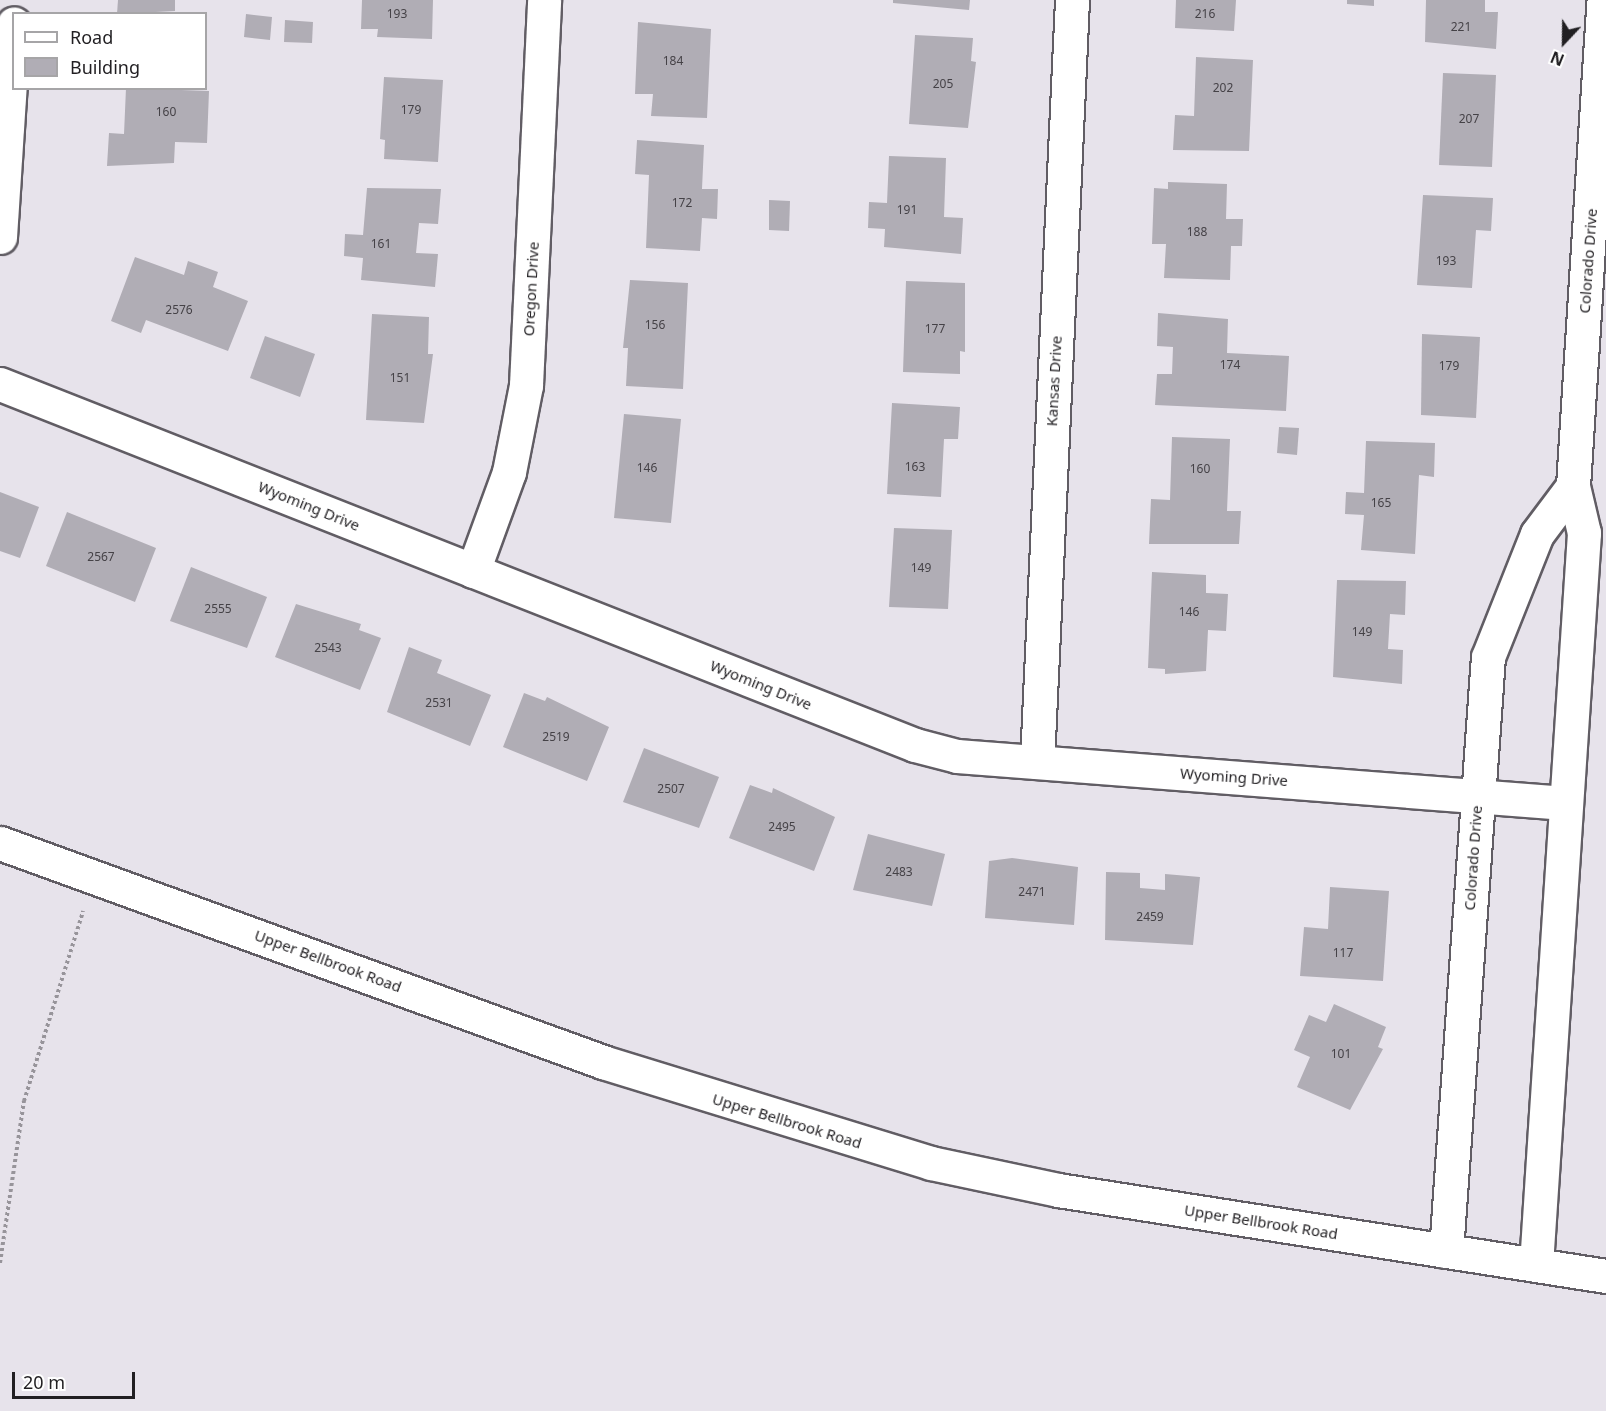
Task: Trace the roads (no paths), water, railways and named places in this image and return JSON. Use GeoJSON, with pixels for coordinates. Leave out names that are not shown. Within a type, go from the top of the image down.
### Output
{"type":"FeatureCollection","features":[{"type":"Feature","properties":{"kind":"street","name":"Oregon Drive"},"geometry":{"type":"LineString","coordinates":[[473,571],[509,472],[526,385],[544,0]]}},
{"type":"Feature","properties":{"kind":"street","name":"Kansas Drive"},"geometry":{"type":"LineString","coordinates":[[1037,762],[1072,0]]}},
{"type":"Feature","properties":{"kind":"street","name":"Colorado Drive"},"geometry":{"type":"LineString","coordinates":[[1536,1265],[1584,532],[1573,486],[1604,0]]}},
{"type":"Feature","properties":{"kind":"street"},"geometry":{"type":"LineString","coordinates":[[0,237],[12,54]]}},
{"type":"Feature","properties":{"kind":"street","name":"Wyoming Drive"},"geometry":{"type":"LineString","coordinates":[[0,384],[915,745],[957,756],[1565,803]]}},
{"type":"Feature","properties":{"kind":"street","name":"Colorado Drive"},"geometry":{"type":"LineString","coordinates":[[1446,1251],[1488,657],[1536,534],[1573,486]]}},
{"type":"Feature","properties":{"kind":"street","name":"Upper Bellbrook Road"},"geometry":{"type":"LineString","coordinates":[[0,843],[603,1062],[806,1129],[1058,1190],[1606,1276]]}}]}
